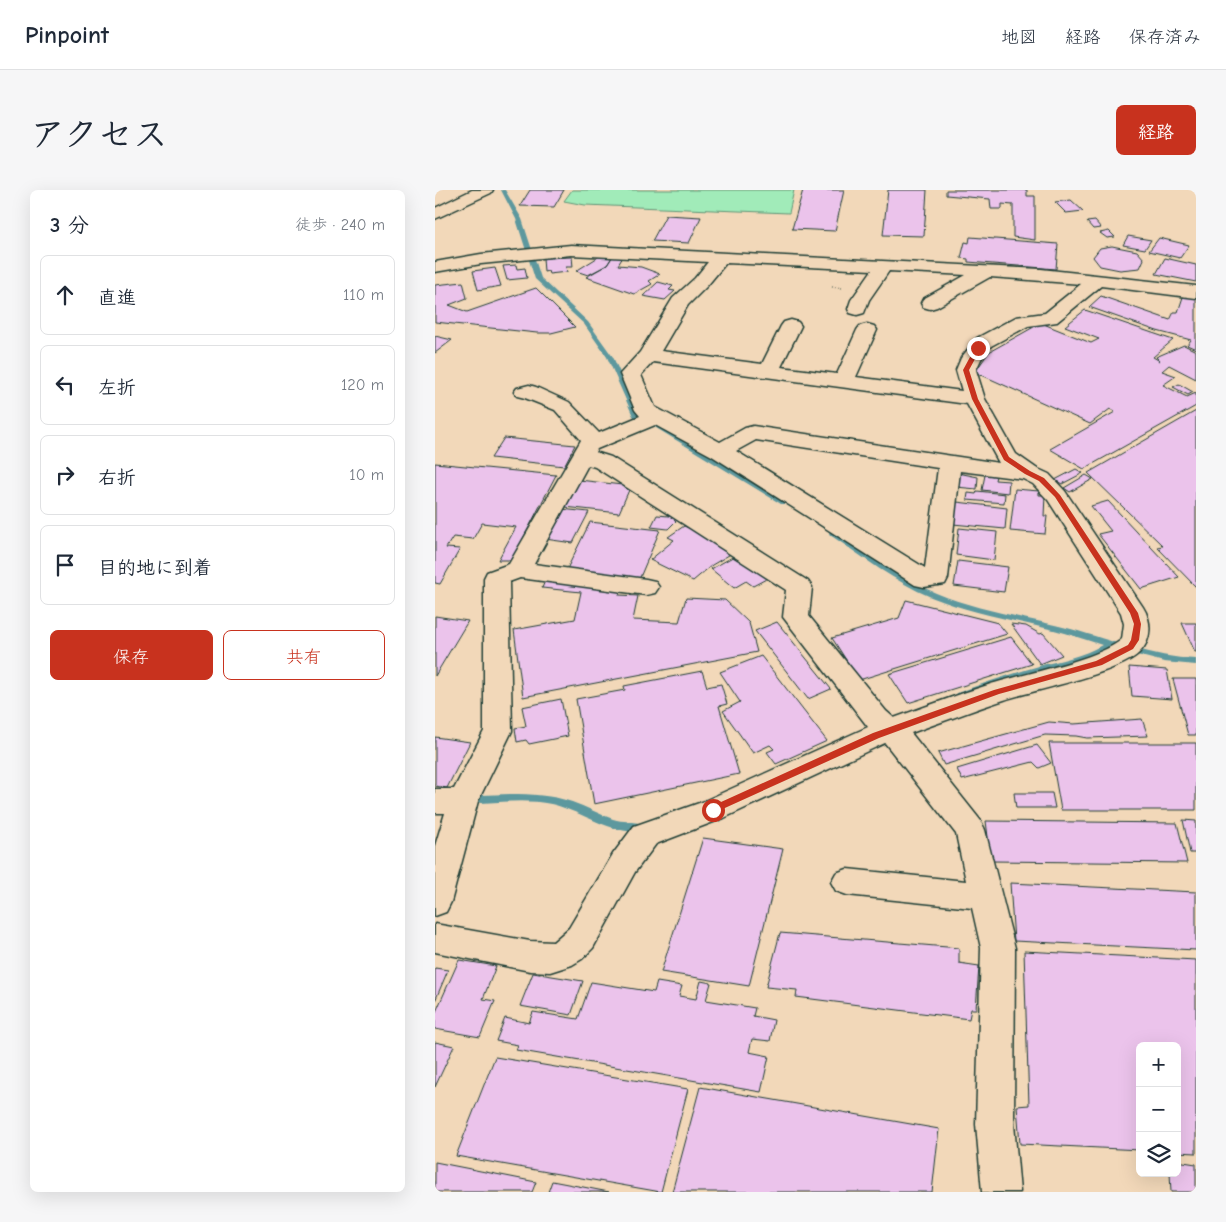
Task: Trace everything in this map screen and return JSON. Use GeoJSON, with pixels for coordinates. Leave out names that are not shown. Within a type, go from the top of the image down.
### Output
{"type":"FeatureCollection","features":[{"type":"Feature","properties":{"kind":"street"},"geometry":{"type":"LineString","coordinates":[[435,214],[485,190]]}},
{"type":"Feature","properties":{"kind":"street"},"geometry":{"type":"LineString","coordinates":[[435,267],[481,259],[571,250],[987,271],[1097,280],[1196,292]]}},
{"type":"Feature","properties":{"kind":"street"},"geometry":{"type":"LineString","coordinates":[[721,257],[701,282],[680,302],[648,355],[630,374],[646,410],[720,451],[924,579],[936,578],[949,463]]}},
{"type":"Feature","properties":{"kind":"street"},"geometry":{"type":"LineString","coordinates":[[857,308],[860,300],[884,265]]}},
{"type":"Feature","properties":{"kind":"street"},"geometry":{"type":"LineString","coordinates":[[930,303],[987,271]]}},
{"type":"Feature","properties":{"kind":"street"},"geometry":{"type":"LineString","coordinates":[[435,938],[529,956],[550,958],[560,955],[570,949],[581,938],[615,877],[645,835],[713,810],[889,731],[997,692],[1085,667],[1124,651],[1137,633],[1134,613],[1057,496],[1041,480],[1027,473],[1007,458],[975,399],[966,370],[978,348],[984,342],[1023,321],[1051,318],[1097,280]]}},
{"type":"Feature","properties":{"kind":"street"},"geometry":{"type":"LineString","coordinates":[[769,371],[791,326]]}},
{"type":"Feature","properties":{"kind":"street"},"geometry":{"type":"LineString","coordinates":[[844,382],[867,330]]}},
{"type":"Feature","properties":{"kind":"street"},"geometry":{"type":"LineString","coordinates":[[648,355],[975,399]]}},
{"type":"Feature","properties":{"kind":"street"},"geometry":{"type":"LineString","coordinates":[[524,392],[529,391],[535,396],[562,406],[589,449],[603,462],[799,587],[796,617],[877,718],[901,741],[970,830],[998,948],[995,1124],[1001,1192]]}},
{"type":"Feature","properties":{"kind":"street"},"geometry":{"type":"LineString","coordinates":[[518,570],[570,475],[589,449],[657,417]]}},
{"type":"Feature","properties":{"kind":"street"},"geometry":{"type":"LineString","coordinates":[[720,451],[753,433],[1027,473]]}},
{"type":"Feature","properties":{"kind":"street"},"geometry":{"type":"LineString","coordinates":[[435,902],[449,801],[499,731],[496,578],[518,570],[646,587]]}},
{"type":"Feature","properties":{"kind":"street"},"geometry":{"type":"LineString","coordinates":[[847,882],[985,896]]}},
{"type":"Feature","properties":{"kind":"green space"},"geometry":{"type":"Polygon","coordinates":[[[572,190],[794,190],[789,213],[585,205],[564,201],[572,190]]]}},
{"type":"Feature","properties":{"kind":"building"},"geometry":{"type":"Polygon","coordinates":[[[530,190],[564,190],[554,207],[520,206],[530,190]]]}},
{"type":"Feature","properties":{"kind":"building"},"geometry":{"type":"Polygon","coordinates":[[[803,190],[844,190],[835,231],[792,229],[803,190]]]}},
{"type":"Feature","properties":{"kind":"building"},"geometry":{"type":"Polygon","coordinates":[[[888,190],[927,190],[924,236],[883,235],[888,190]]]}},
{"type":"Feature","properties":{"kind":"building"},"geometry":{"type":"Polygon","coordinates":[[[946,190],[1027,190],[1027,196],[1035,196],[1035,240],[1013,237],[1013,205],[1002,204],[1002,209],[991,209],[990,199],[946,195],[946,190]]]}},
{"type":"Feature","properties":{"kind":"building"},"geometry":{"type":"Polygon","coordinates":[[[1071,200],[1083,211],[1066,213],[1055,202],[1071,200]]]}},
{"type":"Feature","properties":{"kind":"building"},"geometry":{"type":"Polygon","coordinates":[[[666,215],[701,217],[689,243],[652,241],[666,215]]]}},
{"type":"Feature","properties":{"kind":"building"},"geometry":{"type":"Polygon","coordinates":[[[1095,221],[1101,228],[1093,229],[1087,222],[1095,221]]]}},
{"type":"Feature","properties":{"kind":"building"},"geometry":{"type":"Polygon","coordinates":[[[1109,231],[1115,237],[1107,238],[1100,233],[1109,231]]]}},
{"type":"Feature","properties":{"kind":"building"},"geometry":{"type":"Polygon","coordinates":[[[1128,236],[1151,240],[1145,249],[1123,245],[1128,236]]]}},
{"type":"Feature","properties":{"kind":"building"},"geometry":{"type":"Polygon","coordinates":[[[970,237],[1058,244],[1056,269],[968,262],[968,259],[961,258],[965,242],[969,243],[970,237]]]}},
{"type":"Feature","properties":{"kind":"building"},"geometry":{"type":"Polygon","coordinates":[[[1159,238],[1189,245],[1180,258],[1149,251],[1159,238]]]}},
{"type":"Feature","properties":{"kind":"building"},"geometry":{"type":"Polygon","coordinates":[[[1112,246],[1137,251],[1144,259],[1140,268],[1120,270],[1100,266],[1093,257],[1100,248],[1112,246]]]}},
{"type":"Feature","properties":{"kind":"building"},"geometry":{"type":"Polygon","coordinates":[[[600,256],[612,257],[607,265],[588,275],[576,271],[600,256]]]}},
{"type":"Feature","properties":{"kind":"building"},"geometry":{"type":"Polygon","coordinates":[[[613,256],[623,257],[618,265],[641,267],[660,274],[649,281],[652,284],[634,294],[586,277],[607,265],[613,256]]]}},
{"type":"Feature","properties":{"kind":"building"},"geometry":{"type":"Polygon","coordinates":[[[572,257],[573,267],[566,267],[567,272],[549,274],[548,271],[544,272],[543,258],[572,257]]]}},
{"type":"Feature","properties":{"kind":"building"},"geometry":{"type":"Polygon","coordinates":[[[1165,258],[1196,265],[1196,282],[1156,274],[1165,258]]]}},
{"type":"Feature","properties":{"kind":"building"},"geometry":{"type":"Polygon","coordinates":[[[516,265],[517,269],[525,268],[527,278],[507,280],[503,266],[516,265]]]}},
{"type":"Feature","properties":{"kind":"building"},"geometry":{"type":"Polygon","coordinates":[[[495,268],[501,286],[478,290],[473,271],[495,268]]]}},
{"type":"Feature","properties":{"kind":"building"},"geometry":{"type":"Polygon","coordinates":[[[463,282],[467,298],[449,305],[467,312],[536,288],[575,327],[551,333],[537,333],[435,322],[435,285],[463,282]]]}},
{"type":"Feature","properties":{"kind":"building"},"geometry":{"type":"Polygon","coordinates":[[[658,282],[673,286],[669,290],[675,291],[665,300],[643,296],[658,282]]]}},
{"type":"Feature","properties":{"kind":"building"},"geometry":{"type":"Polygon","coordinates":[[[1184,294],[1196,297],[1196,349],[1187,345],[1191,340],[1157,331],[1089,307],[1101,296],[1170,320],[1174,312],[1178,312],[1184,294]]]}},
{"type":"Feature","properties":{"kind":"building"},"geometry":{"type":"Polygon","coordinates":[[[1085,310],[1173,340],[1153,357],[1160,361],[1156,357],[1184,345],[1196,351],[1196,379],[1169,365],[1162,371],[1176,376],[1163,385],[1187,397],[1196,393],[1196,406],[1084,469],[1050,449],[1115,412],[1110,409],[1090,424],[975,372],[989,352],[1041,323],[1091,343],[1099,339],[1065,326],[1085,310]]]}},
{"type":"Feature","properties":{"kind":"building"},"geometry":{"type":"Polygon","coordinates":[[[435,336],[452,340],[435,353],[435,336]]]}},
{"type":"Feature","properties":{"kind":"building"},"geometry":{"type":"Polygon","coordinates":[[[1179,384],[1193,392],[1188,395],[1173,387],[1179,384]]]}},
{"type":"Feature","properties":{"kind":"building"},"geometry":{"type":"Polygon","coordinates":[[[1196,411],[1196,587],[1157,547],[1163,546],[1088,473],[1196,411]]]}},
{"type":"Feature","properties":{"kind":"building"},"geometry":{"type":"Polygon","coordinates":[[[504,438],[575,445],[564,466],[491,458],[504,438]]]}},
{"type":"Feature","properties":{"kind":"building"},"geometry":{"type":"Polygon","coordinates":[[[435,463],[556,475],[512,560],[498,560],[516,527],[482,523],[473,539],[453,537],[446,548],[460,549],[440,584],[435,583],[435,463]]]}},
{"type":"Feature","properties":{"kind":"building"},"geometry":{"type":"Polygon","coordinates":[[[1076,469],[1083,473],[1062,484],[1055,480],[1076,469]]]}},
{"type":"Feature","properties":{"kind":"building"},"geometry":{"type":"Polygon","coordinates":[[[958,473],[978,477],[977,489],[956,487],[958,473]]]}},
{"type":"Feature","properties":{"kind":"building"},"geometry":{"type":"Polygon","coordinates":[[[985,475],[996,476],[995,480],[1009,481],[1008,493],[982,490],[985,475]]]}},
{"type":"Feature","properties":{"kind":"building"},"geometry":{"type":"Polygon","coordinates":[[[1086,475],[1093,479],[1070,492],[1064,488],[1086,475]]]}},
{"type":"Feature","properties":{"kind":"building"},"geometry":{"type":"Polygon","coordinates":[[[579,480],[622,485],[629,490],[619,513],[565,507],[579,480]]]}},
{"type":"Feature","properties":{"kind":"building"},"geometry":{"type":"Polygon","coordinates":[[[1015,489],[1039,491],[1039,495],[1045,495],[1044,516],[1047,516],[1045,534],[1010,531],[1015,489]]]}},
{"type":"Feature","properties":{"kind":"building"},"geometry":{"type":"Polygon","coordinates":[[[977,491],[1005,494],[1004,503],[967,500],[968,493],[976,494],[977,491]]]}},
{"type":"Feature","properties":{"kind":"building"},"geometry":{"type":"Polygon","coordinates":[[[1108,501],[1179,577],[1141,589],[1098,534],[1111,531],[1091,506],[1108,501]]]}},
{"type":"Feature","properties":{"kind":"building"},"geometry":{"type":"Polygon","coordinates":[[[957,502],[1007,508],[1005,529],[953,524],[957,502]]]}},
{"type":"Feature","properties":{"kind":"building"},"geometry":{"type":"Polygon","coordinates":[[[561,509],[589,512],[573,543],[545,539],[561,509]]]}},
{"type":"Feature","properties":{"kind":"building"},"geometry":{"type":"Polygon","coordinates":[[[657,515],[680,517],[668,529],[651,527],[657,515]]]}},
{"type":"Feature","properties":{"kind":"building"},"geometry":{"type":"Polygon","coordinates":[[[590,522],[660,530],[638,582],[565,573],[590,522]]]}},
{"type":"Feature","properties":{"kind":"building"},"geometry":{"type":"Polygon","coordinates":[[[684,526],[713,539],[734,552],[712,565],[693,581],[650,560],[674,540],[668,537],[684,526]]]}},
{"type":"Feature","properties":{"kind":"building"},"geometry":{"type":"Polygon","coordinates":[[[959,528],[997,532],[994,560],[956,555],[959,528]]]}},
{"type":"Feature","properties":{"kind":"building"},"geometry":{"type":"Polygon","coordinates":[[[738,554],[772,576],[753,586],[746,581],[734,588],[711,569],[738,554]]]}},
{"type":"Feature","properties":{"kind":"building"},"geometry":{"type":"Polygon","coordinates":[[[958,561],[1008,567],[1004,592],[954,586],[958,561]]]}},
{"type":"Feature","properties":{"kind":"building"},"geometry":{"type":"Polygon","coordinates":[[[545,581],[621,589],[619,595],[638,596],[633,620],[679,622],[686,598],[725,600],[749,623],[757,652],[523,697],[514,630],[575,619],[581,592],[542,588],[545,581]]]}},
{"type":"Feature","properties":{"kind":"building"},"geometry":{"type":"Polygon","coordinates":[[[906,600],[998,623],[1007,634],[859,680],[832,638],[899,618],[906,600]]]}},
{"type":"Feature","properties":{"kind":"building"},"geometry":{"type":"Polygon","coordinates":[[[435,616],[468,621],[435,676],[435,616]]]}},
{"type":"Feature","properties":{"kind":"building"},"geometry":{"type":"Polygon","coordinates":[[[777,622],[831,689],[808,699],[755,631],[777,622]]]}},
{"type":"Feature","properties":{"kind":"building"},"geometry":{"type":"Polygon","coordinates":[[[1182,623],[1196,623],[1196,652],[1195,652],[1182,623]]]}},
{"type":"Feature","properties":{"kind":"building"},"geometry":{"type":"Polygon","coordinates":[[[1011,624],[1026,626],[1040,634],[1043,633],[1062,655],[1040,664],[1011,624]]]}},
{"type":"Feature","properties":{"kind":"building"},"geometry":{"type":"Polygon","coordinates":[[[1011,637],[1032,664],[908,703],[889,674],[1011,637]]]}},
{"type":"Feature","properties":{"kind":"building"},"geometry":{"type":"Polygon","coordinates":[[[761,656],[827,741],[776,764],[767,752],[774,749],[770,745],[753,753],[723,711],[740,702],[720,672],[761,656]]]}},
{"type":"Feature","properties":{"kind":"building"},"geometry":{"type":"Polygon","coordinates":[[[1129,667],[1167,670],[1172,699],[1132,696],[1129,667]]]}},
{"type":"Feature","properties":{"kind":"building"},"geometry":{"type":"Polygon","coordinates":[[[702,671],[707,687],[721,684],[727,704],[719,706],[739,774],[594,804],[576,699],[625,690],[624,686],[702,671]]]}},
{"type":"Feature","properties":{"kind":"building"},"geometry":{"type":"Polygon","coordinates":[[[1173,679],[1196,679],[1196,735],[1188,735],[1173,679]]]}},
{"type":"Feature","properties":{"kind":"building"},"geometry":{"type":"Polygon","coordinates":[[[561,699],[568,736],[529,744],[526,740],[517,742],[515,728],[526,726],[522,707],[561,699]]]}},
{"type":"Feature","properties":{"kind":"building"},"geometry":{"type":"Polygon","coordinates":[[[1142,719],[1148,736],[1087,738],[1045,735],[944,765],[938,753],[1049,722],[1074,724],[1142,719]]]}},
{"type":"Feature","properties":{"kind":"building"},"geometry":{"type":"Polygon","coordinates":[[[435,737],[470,742],[447,788],[435,786],[435,737]]]}},
{"type":"Feature","properties":{"kind":"building"},"geometry":{"type":"Polygon","coordinates":[[[1049,743],[1196,743],[1196,810],[1061,810],[1049,743]]]}},
{"type":"Feature","properties":{"kind":"building"},"geometry":{"type":"Polygon","coordinates":[[[1037,745],[1051,763],[1039,768],[1033,762],[962,780],[957,769],[1037,745]]]}},
{"type":"Feature","properties":{"kind":"building"},"geometry":{"type":"Polygon","coordinates":[[[1014,793],[1052,793],[1055,808],[1016,808],[1014,793]]]}},
{"type":"Feature","properties":{"kind":"building"},"geometry":{"type":"Polygon","coordinates":[[[1183,820],[1196,821],[1196,853],[1190,853],[1183,820]]]}},
{"type":"Feature","properties":{"kind":"building"},"geometry":{"type":"Polygon","coordinates":[[[986,821],[1177,823],[1187,863],[991,861],[986,821]]]}},
{"type":"Feature","properties":{"kind":"building"},"geometry":{"type":"Polygon","coordinates":[[[703,838],[783,849],[749,986],[661,972],[703,838]]]}},
{"type":"Feature","properties":{"kind":"building"},"geometry":{"type":"Polygon","coordinates":[[[1010,883],[1196,892],[1196,950],[1014,941],[1010,883]]]}},
{"type":"Feature","properties":{"kind":"building"},"geometry":{"type":"Polygon","coordinates":[[[780,933],[959,948],[959,963],[979,966],[976,1009],[971,1009],[969,1019],[796,997],[797,990],[766,987],[780,933]]]}},
{"type":"Feature","properties":{"kind":"building"},"geometry":{"type":"Polygon","coordinates":[[[1024,951],[1196,960],[1196,1153],[1181,1152],[1181,1042],[1136,1042],[1136,1150],[1020,1144],[1017,1106],[1029,1105],[1024,951]]]}},
{"type":"Feature","properties":{"kind":"building"},"geometry":{"type":"Polygon","coordinates":[[[459,960],[496,966],[483,999],[495,1001],[480,1037],[435,1029],[435,1014],[459,960]]]}},
{"type":"Feature","properties":{"kind":"building"},"geometry":{"type":"Polygon","coordinates":[[[435,968],[448,970],[435,1001],[435,968]]]}},
{"type":"Feature","properties":{"kind":"building"},"geometry":{"type":"Polygon","coordinates":[[[533,973],[583,981],[571,1015],[520,1006],[533,973]]]}},
{"type":"Feature","properties":{"kind":"building"},"geometry":{"type":"Polygon","coordinates":[[[701,981],[711,983],[706,1000],[755,1008],[753,1016],[774,1020],[770,1041],[752,1039],[749,1052],[769,1056],[761,1092],[516,1050],[518,1045],[496,1041],[505,1018],[529,1023],[533,1012],[578,1019],[591,982],[654,992],[657,982],[682,986],[679,996],[696,999],[701,981]]]}},
{"type":"Feature","properties":{"kind":"building"},"geometry":{"type":"Polygon","coordinates":[[[435,1042],[454,1046],[435,1087],[435,1042]]]}},
{"type":"Feature","properties":{"kind":"building"},"geometry":{"type":"Polygon","coordinates":[[[495,1057],[688,1089],[661,1192],[456,1156],[495,1057]]]}},
{"type":"Feature","properties":{"kind":"building"},"geometry":{"type":"Polygon","coordinates":[[[700,1087],[939,1129],[932,1192],[672,1192],[700,1087]]]}},
{"type":"Feature","properties":{"kind":"building"},"geometry":{"type":"Polygon","coordinates":[[[435,1162],[536,1182],[532,1192],[435,1192],[435,1162]]]}},
{"type":"Feature","properties":{"kind":"building"},"geometry":{"type":"Polygon","coordinates":[[[1181,1162],[1196,1164],[1196,1192],[1171,1192],[1170,1177],[1181,1177],[1181,1162]]]}},
{"type":"Feature","properties":{"kind":"building"},"geometry":{"type":"Polygon","coordinates":[[[552,1181],[609,1192],[548,1192],[552,1181]]]}},
{"type":"Feature","properties":{"kind":"waterway"},"geometry":{"type":"LineString","coordinates":[[503,191],[519,219],[538,279],[586,323],[610,357],[636,416]]}},
{"type":"Feature","properties":{"kind":"waterway"},"geometry":{"type":"LineString","coordinates":[[655,425],[784,502]]}},
{"type":"Feature","properties":{"kind":"waterway"},"geometry":{"type":"LineString","coordinates":[[833,533],[907,582],[949,601],[966,607],[1054,627],[1148,656],[1196,662]]}},
{"type":"Feature","properties":{"kind":"waterway"},"geometry":{"type":"LineString","coordinates":[[960,695],[1021,674],[1084,657],[1108,645]]}},
{"type":"Feature","properties":{"kind":"waterway"},"geometry":{"type":"LineString","coordinates":[[481,799],[540,798],[568,805],[620,825],[640,827]]}},
{"type":"Feature","properties":{"kind":"route"},"geometry":{"type":"LineString","coordinates":[[713,810],[876,736],[997,692],[1099,663],[1130,647],[1135,640],[1137,624],[1134,613],[1057,496],[1041,480],[1027,473],[1007,458],[975,399],[966,370],[978,348]]}}]}
